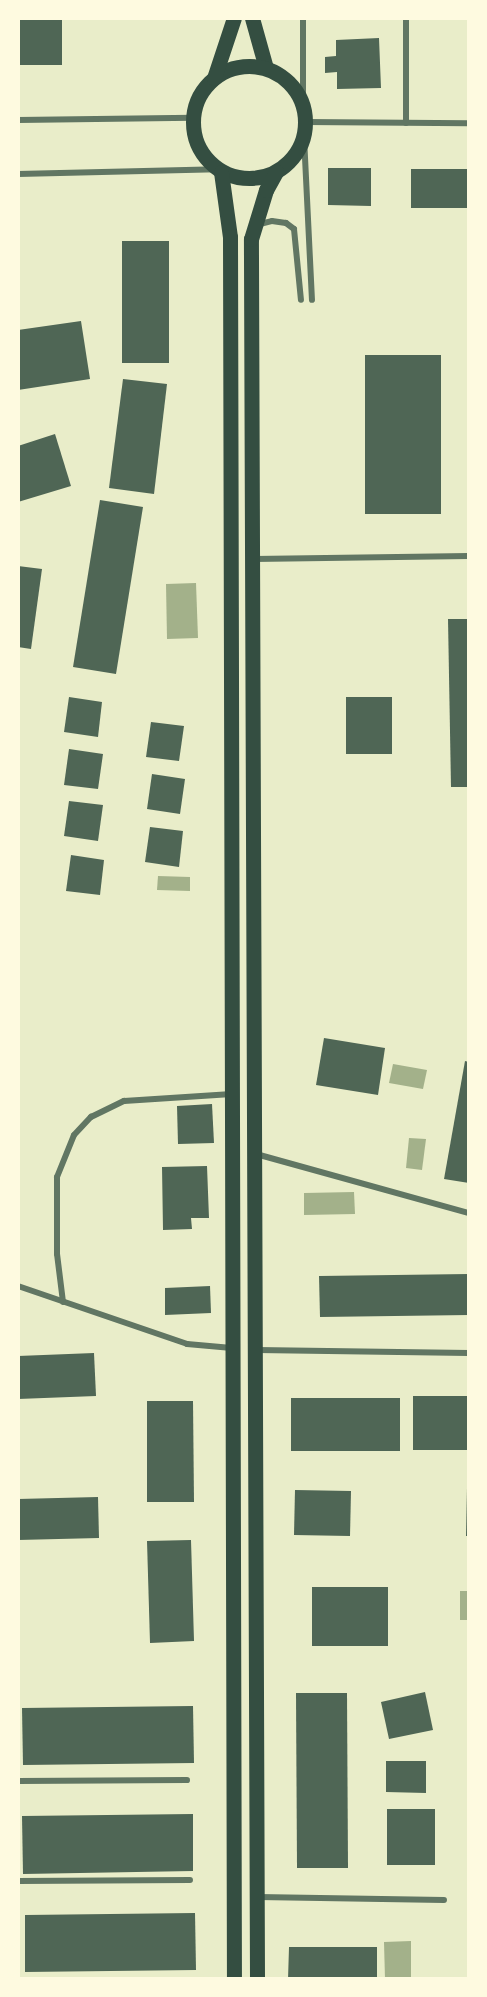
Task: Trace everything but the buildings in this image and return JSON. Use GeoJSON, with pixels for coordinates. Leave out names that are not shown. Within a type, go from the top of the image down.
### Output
{"type":"FeatureCollection","features":[{"type":"Feature","properties":{"kind":"main road"},"geometry":{"type":"LineString","coordinates":[[214,78],[230,69],[266,68],[282,76],[303,103],[305,130],[289,164],[276,172],[258,178],[239,178],[219,170],[199,149],[193,118],[196,103],[214,78],[234,18]]}},
{"type":"Feature","properties":{"kind":"main road"},"geometry":{"type":"LineString","coordinates":[[252,18],[266,68]]}},
{"type":"Feature","properties":{"kind":"main road"},"geometry":{"type":"LineString","coordinates":[[219,170],[230,237],[234,1979]]}},
{"type":"Feature","properties":{"kind":"main road"},"geometry":{"type":"LineString","coordinates":[[257,1979],[251,239],[276,172]]}},
{"type":"Feature","properties":{"kind":"street"},"geometry":{"type":"LineString","coordinates":[[303,18],[303,103]]}},
{"type":"Feature","properties":{"kind":"street"},"geometry":{"type":"LineString","coordinates":[[406,18],[406,123]]}},
{"type":"Feature","properties":{"kind":"street"},"geometry":{"type":"LineString","coordinates":[[18,120],[193,118]]}},
{"type":"Feature","properties":{"kind":"street"},"geometry":{"type":"LineString","coordinates":[[312,300],[305,130],[406,123],[469,123]]}},
{"type":"Feature","properties":{"kind":"street"},"geometry":{"type":"LineString","coordinates":[[18,174],[219,170]]}},
{"type":"Feature","properties":{"kind":"street"},"geometry":{"type":"LineString","coordinates":[[255,225],[272,221],[286,223],[294,229],[301,300]]}},
{"type":"Feature","properties":{"kind":"street"},"geometry":{"type":"LineString","coordinates":[[252,559],[469,556]]}},
{"type":"Feature","properties":{"kind":"street"},"geometry":{"type":"LineString","coordinates":[[63,1302],[57,1254],[57,1178],[74,1135],[91,1117],[124,1101],[232,1095]]}},
{"type":"Feature","properties":{"kind":"street"},"geometry":{"type":"LineString","coordinates":[[254,1154],[469,1213]]}},
{"type":"Feature","properties":{"kind":"street"},"geometry":{"type":"LineString","coordinates":[[18,1286],[187,1344],[232,1348]]}},
{"type":"Feature","properties":{"kind":"street"},"geometry":{"type":"LineString","coordinates":[[255,1350],[469,1353]]}},
{"type":"Feature","properties":{"kind":"street"},"geometry":{"type":"LineString","coordinates":[[18,1781],[187,1780]]}},
{"type":"Feature","properties":{"kind":"street"},"geometry":{"type":"LineString","coordinates":[[18,1881],[190,1880]]}},
{"type":"Feature","properties":{"kind":"street"},"geometry":{"type":"LineString","coordinates":[[256,1896],[444,1900]]}},
{"type":"Feature","properties":{"kind":"shaded area"},"geometry":{"type":"Polygon","coordinates":[[[196,583],[198,638],[167,639],[166,584],[196,583]]]}},
{"type":"Feature","properties":{"kind":"shaded area"},"geometry":{"type":"Polygon","coordinates":[[[158,876],[190,877],[190,891],[157,890],[158,876]]]}},
{"type":"Feature","properties":{"kind":"shaded area"},"geometry":{"type":"Polygon","coordinates":[[[393,1064],[427,1070],[423,1089],[389,1083],[393,1064]]]}},
{"type":"Feature","properties":{"kind":"shaded area"},"geometry":{"type":"Polygon","coordinates":[[[409,1138],[426,1139],[422,1170],[406,1168],[409,1138]]]}},
{"type":"Feature","properties":{"kind":"shaded area"},"geometry":{"type":"Polygon","coordinates":[[[354,1192],[355,1214],[304,1215],[304,1193],[354,1192]]]}},
{"type":"Feature","properties":{"kind":"shaded area"},"geometry":{"type":"Polygon","coordinates":[[[460,1591],[469,1591],[469,1620],[460,1620],[460,1591]]]}},
{"type":"Feature","properties":{"kind":"shaded area"},"geometry":{"type":"Polygon","coordinates":[[[411,1941],[411,1979],[385,1979],[384,1942],[411,1941]]]}}]}
